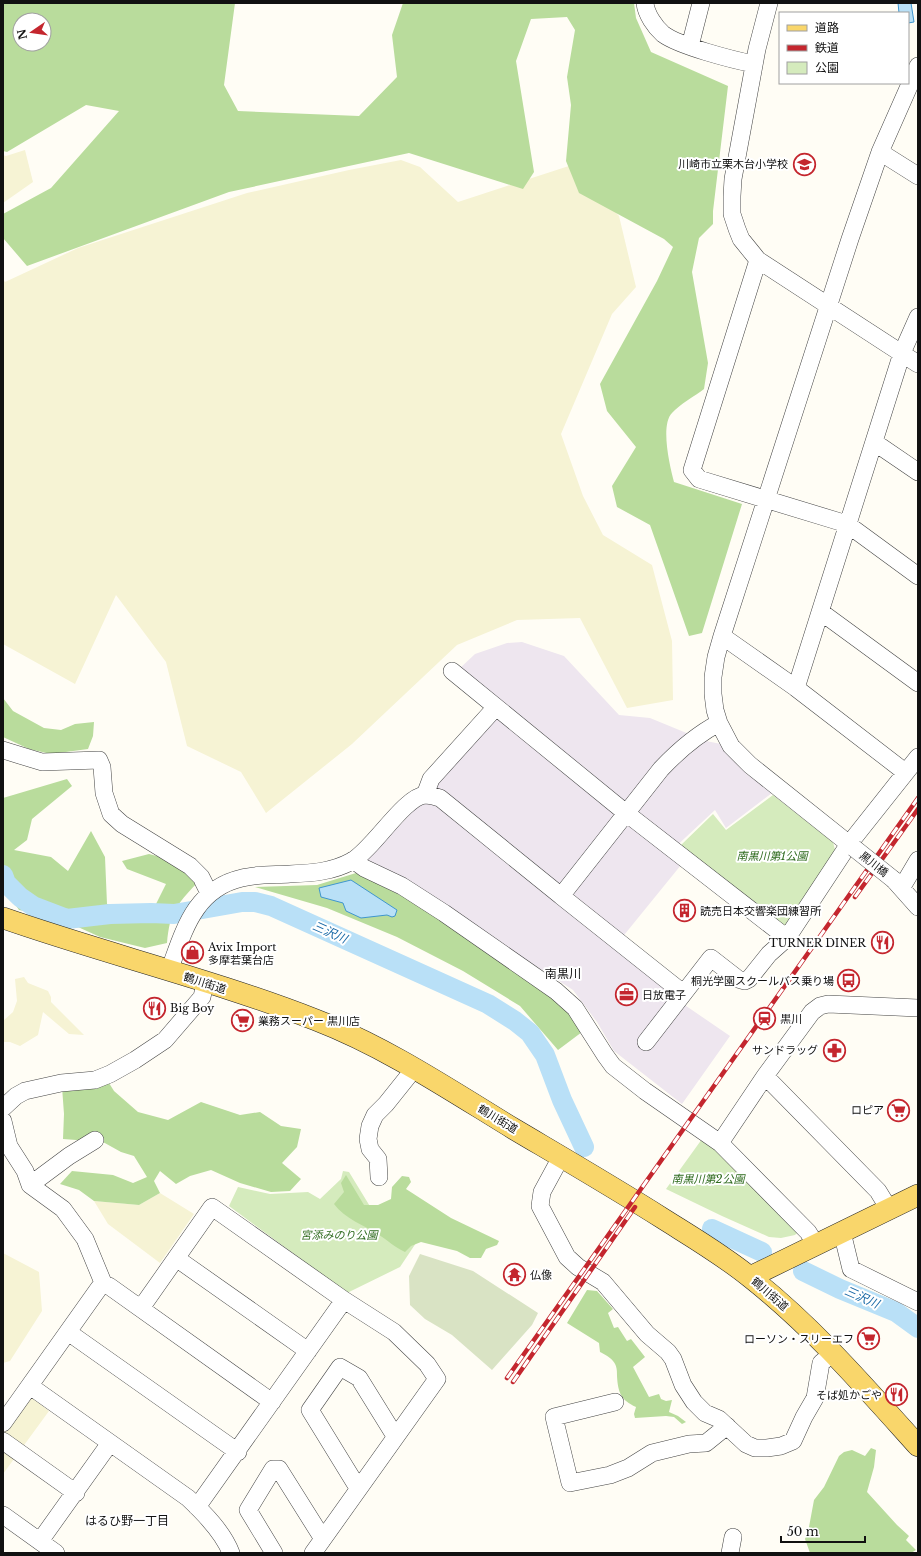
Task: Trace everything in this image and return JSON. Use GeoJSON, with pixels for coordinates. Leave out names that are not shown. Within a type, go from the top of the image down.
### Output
{"type":"FeatureCollection","features":[{"type":"Feature","properties":{"kind":"main road","name":"鶴川街道"},"geometry":{"type":"LineString","coordinates":[[3,918],[268,1002],[349,1034],[414,1069],[691,1236],[750,1277],[790,1311],[833,1353],[918,1446]]}},
{"type":"Feature","properties":{"kind":"main road"},"geometry":{"type":"LineString","coordinates":[[750,1277],[918,1195]]}},
{"type":"Feature","properties":{"kind":"street"},"geometry":{"type":"LineString","coordinates":[[645,3],[652,22],[663,34],[690,46],[754,64]]}},
{"type":"Feature","properties":{"kind":"street"},"geometry":{"type":"LineString","coordinates":[[690,46],[700,3]]}},
{"type":"Feature","properties":{"kind":"street"},"geometry":{"type":"LineString","coordinates":[[769,3],[754,64],[733,179],[732,214],[741,238],[758,260],[828,304],[918,364]]}},
{"type":"Feature","properties":{"kind":"street","name":"黒川橋"},"geometry":{"type":"LineString","coordinates":[[918,66],[880,152],[828,304],[722,636],[712,677],[715,710],[719,723],[731,746],[740,756],[898,883],[918,907]]}},
{"type":"Feature","properties":{"kind":"street"},"geometry":{"type":"LineString","coordinates":[[880,152],[918,176]]}},
{"type":"Feature","properties":{"kind":"street"},"geometry":{"type":"LineString","coordinates":[[758,260],[692,470],[699,479],[847,524],[918,576]]}},
{"type":"Feature","properties":{"kind":"street"},"geometry":{"type":"LineString","coordinates":[[796,688],[902,353],[918,316]]}},
{"type":"Feature","properties":{"kind":"street"},"geometry":{"type":"LineString","coordinates":[[874,442],[918,472]]}},
{"type":"Feature","properties":{"kind":"street"},"geometry":{"type":"LineString","coordinates":[[821,612],[918,683]]}},
{"type":"Feature","properties":{"kind":"street"},"geometry":{"type":"LineString","coordinates":[[722,636],[796,688],[905,772]]}},
{"type":"Feature","properties":{"kind":"street"},"geometry":{"type":"LineString","coordinates":[[452,671],[626,813],[787,938]]}},
{"type":"Feature","properties":{"kind":"street"},"geometry":{"type":"LineString","coordinates":[[425,795],[431,779],[496,707]]}},
{"type":"Feature","properties":{"kind":"street"},"geometry":{"type":"LineString","coordinates":[[561,896],[673,756],[690,741],[719,723]]}},
{"type":"Feature","properties":{"kind":"street"},"geometry":{"type":"LineString","coordinates":[[3,750],[42,762],[99,760],[102,767],[104,793],[111,814],[122,824],[190,866],[201,877],[208,895]]}},
{"type":"Feature","properties":{"kind":"street"},"geometry":{"type":"LineString","coordinates":[[646,1042],[711,958],[738,979],[745,981],[749,979],[769,954],[787,938],[851,846],[905,772],[918,757]]}},
{"type":"Feature","properties":{"kind":"street"},"geometry":{"type":"LineString","coordinates":[[169,971],[187,923],[208,895],[228,882],[242,878],[316,873],[340,867],[353,860],[366,850],[409,803],[425,795],[440,798],[683,994]]}},
{"type":"Feature","properties":{"kind":"street"},"geometry":{"type":"LineString","coordinates":[[353,860],[364,868],[402,886],[444,913],[556,991],[574,1008],[614,1066],[645,1091],[720,1143],[808,1232],[816,1245]]}},
{"type":"Feature","properties":{"kind":"street"},"geometry":{"type":"LineString","coordinates":[[898,883],[918,860]]}},
{"type":"Feature","properties":{"kind":"street"},"geometry":{"type":"LineString","coordinates":[[3,1108],[16,1096],[25,1091],[61,1083],[95,1080],[110,1074],[135,1060],[165,1040],[202,997],[206,983]]}},
{"type":"Feature","properties":{"kind":"street"},"geometry":{"type":"LineString","coordinates":[[720,1143],[765,1076],[812,1012],[820,1006],[828,1004],[918,1008]]}},
{"type":"Feature","properties":{"kind":"street"},"geometry":{"type":"LineString","coordinates":[[379,1177],[378,1159],[370,1149],[368,1138],[370,1126],[375,1115],[386,1104],[414,1069]]}},
{"type":"Feature","properties":{"kind":"street"},"geometry":{"type":"LineString","coordinates":[[765,1076],[878,1192],[889,1209]]}},
{"type":"Feature","properties":{"kind":"street"},"geometry":{"type":"LineString","coordinates":[[3,1121],[9,1146],[25,1171],[30,1185],[63,1210],[85,1239],[104,1285]]}},
{"type":"Feature","properties":{"kind":"street"},"geometry":{"type":"LineString","coordinates":[[30,1185],[95,1140]]}},
{"type":"Feature","properties":{"kind":"street"},"geometry":{"type":"LineString","coordinates":[[561,1157],[542,1192],[540,1206],[567,1257],[578,1267],[603,1282],[647,1334],[671,1355],[683,1385],[694,1402],[705,1413],[719,1419],[746,1444],[755,1448],[767,1448],[781,1446],[793,1441],[815,1398],[821,1363],[833,1353]]}},
{"type":"Feature","properties":{"kind":"street"},"geometry":{"type":"LineString","coordinates":[[141,1308],[212,1207],[344,1300],[394,1332],[427,1364],[437,1379],[313,1553]]}},
{"type":"Feature","properties":{"kind":"street"},"geometry":{"type":"LineString","coordinates":[[842,1232],[851,1269],[918,1302]]}},
{"type":"Feature","properties":{"kind":"street"},"geometry":{"type":"LineString","coordinates":[[176,1258],[308,1351]]}},
{"type":"Feature","properties":{"kind":"street"},"geometry":{"type":"LineString","coordinates":[[3,1423],[99,1288],[104,1285],[109,1286],[141,1308],[272,1402]]}},
{"type":"Feature","properties":{"kind":"street"},"geometry":{"type":"LineString","coordinates":[[197,1507],[238,1452],[344,1300]]}},
{"type":"Feature","properties":{"kind":"street"},"geometry":{"type":"LineString","coordinates":[[68,1332],[238,1452]]}},
{"type":"Feature","properties":{"kind":"street"},"geometry":{"type":"LineString","coordinates":[[358,1488],[310,1410],[340,1367],[359,1378],[395,1436]]}},
{"type":"Feature","properties":{"kind":"street"},"geometry":{"type":"LineString","coordinates":[[30,1386],[188,1498],[219,1533],[231,1553]]}},
{"type":"Feature","properties":{"kind":"street"},"geometry":{"type":"LineString","coordinates":[[615,1402],[554,1417],[570,1483],[610,1475],[628,1468],[652,1453],[689,1444],[706,1443],[727,1426]]}},
{"type":"Feature","properties":{"kind":"street"},"geometry":{"type":"LineString","coordinates":[[3,1441],[76,1492]]}},
{"type":"Feature","properties":{"kind":"street"},"geometry":{"type":"LineString","coordinates":[[40,1541],[110,1443]]}},
{"type":"Feature","properties":{"kind":"street"},"geometry":{"type":"LineString","coordinates":[[274,1553],[248,1510],[273,1469],[279,1468],[322,1539]]}},
{"type":"Feature","properties":{"kind":"street"},"geometry":{"type":"LineString","coordinates":[[3,1515],[56,1553]]}},
{"type":"Feature","properties":{"kind":"shaded area"},"geometry":{"type":"Polygon","coordinates":[[[25,150],[33,182],[3,203],[3,155],[6,156],[25,150]]]}},
{"type":"Feature","properties":{"kind":"shaded area"},"geometry":{"type":"Polygon","coordinates":[[[401,160],[420,167],[458,202],[572,165],[619,216],[636,287],[612,314],[561,434],[583,496],[603,535],[652,565],[672,641],[673,700],[627,708],[580,618],[517,620],[457,645],[352,744],[266,813],[241,772],[187,746],[166,662],[116,595],[75,684],[3,644],[3,279],[5,282],[78,248],[247,193],[401,160]]]}},
{"type":"Feature","properties":{"kind":"shaded area"},"geometry":{"type":"Polygon","coordinates":[[[522,642],[564,656],[619,715],[650,718],[706,741],[721,744],[747,774],[772,793],[726,828],[715,810],[671,851],[681,865],[616,945],[673,997],[730,1036],[682,1104],[614,1051],[597,1022],[573,990],[429,897],[368,865],[368,859],[415,809],[496,716],[458,670],[475,654],[507,643],[522,642]]]}},
{"type":"Feature","properties":{"kind":"shaded area"},"geometry":{"type":"Polygon","coordinates":[[[24,977],[28,983],[48,991],[51,997],[51,1002],[84,1035],[69,1034],[43,1012],[38,1035],[20,1046],[10,1042],[3,1042],[3,1021],[13,1012],[17,1001],[15,979],[24,977]]]}},
{"type":"Feature","properties":{"kind":"shaded area"},"geometry":{"type":"Polygon","coordinates":[[[160,1193],[194,1214],[160,1263],[108,1224],[94,1201],[139,1205],[160,1193]]]}},
{"type":"Feature","properties":{"kind":"shaded area"},"geometry":{"type":"Polygon","coordinates":[[[3,1253],[39,1272],[42,1311],[10,1361],[3,1363],[3,1253]]]}},
{"type":"Feature","properties":{"kind":"shaded area"},"geometry":{"type":"Polygon","coordinates":[[[30,1396],[49,1411],[3,1474],[3,1433],[30,1396]]]}},
{"type":"Feature","properties":{"kind":"green space"},"geometry":{"type":"Polygon","coordinates":[[[3,3],[235,3],[224,85],[238,111],[359,116],[397,77],[392,35],[403,3],[634,3],[636,18],[651,52],[728,86],[713,211],[713,224],[699,238],[692,272],[708,363],[704,389],[683,403],[672,413],[668,419],[666,436],[670,467],[674,482],[742,504],[702,633],[689,636],[650,525],[617,507],[612,486],[636,447],[607,411],[600,384],[657,281],[673,247],[664,239],[579,193],[566,161],[571,105],[567,77],[575,30],[567,17],[531,19],[516,61],[534,172],[523,189],[409,153],[229,192],[27,266],[3,238],[3,214],[51,188],[119,111],[86,105],[7,152],[3,151],[3,3]]]}},
{"type":"Feature","properties":{"kind":"green space"},"geometry":{"type":"Polygon","coordinates":[[[3,698],[13,711],[44,728],[61,730],[75,724],[94,722],[93,736],[88,749],[51,754],[29,749],[3,737],[3,698]]]}},
{"type":"Feature","properties":{"kind":"green space"},"geometry":{"type":"Polygon","coordinates":[[[67,779],[72,786],[32,819],[27,840],[14,850],[51,857],[68,871],[91,831],[105,857],[107,904],[156,904],[166,884],[127,869],[122,861],[149,854],[172,860],[197,883],[179,904],[172,916],[167,943],[145,948],[100,937],[56,917],[19,910],[3,886],[3,798],[67,779]]]}},
{"type":"Feature","properties":{"kind":"green space","name":"南黒川第1公園"},"geometry":{"type":"Polygon","coordinates":[[[773,795],[833,842],[835,850],[786,926],[782,928],[681,845],[713,814],[726,830],[773,795]]]}},
{"type":"Feature","properties":{"kind":"green space"},"geometry":{"type":"Polygon","coordinates":[[[356,873],[428,909],[549,995],[586,1029],[558,1050],[520,1006],[463,971],[397,937],[327,908],[255,887],[317,885],[356,873]]]}},
{"type":"Feature","properties":{"kind":"green space"},"geometry":{"type":"Polygon","coordinates":[[[109,1083],[114,1091],[138,1112],[168,1120],[201,1102],[240,1115],[260,1112],[281,1126],[301,1129],[297,1147],[282,1163],[301,1179],[290,1191],[271,1192],[240,1183],[211,1170],[190,1176],[176,1184],[160,1171],[154,1181],[160,1193],[139,1205],[94,1201],[79,1190],[60,1184],[72,1171],[113,1175],[133,1183],[147,1177],[134,1156],[121,1152],[103,1142],[63,1139],[64,1114],[62,1087],[109,1083]]]}},
{"type":"Feature","properties":{"kind":"green space","name":"南黒川第2公園"},"geometry":{"type":"Polygon","coordinates":[[[702,1139],[715,1147],[799,1231],[795,1235],[781,1238],[769,1237],[666,1189],[702,1139]]]}},
{"type":"Feature","properties":{"kind":"green space","name":"宮添みのり公園"},"geometry":{"type":"Polygon","coordinates":[[[343,1171],[349,1172],[371,1208],[416,1243],[400,1267],[347,1293],[229,1206],[238,1187],[270,1194],[308,1192],[320,1199],[341,1179],[343,1171]]]}},
{"type":"Feature","properties":{"kind":"green space"},"geometry":{"type":"Polygon","coordinates":[[[346,1175],[364,1205],[378,1205],[391,1199],[392,1187],[402,1176],[409,1177],[411,1182],[406,1189],[451,1218],[499,1241],[497,1245],[486,1249],[481,1258],[470,1258],[457,1251],[421,1242],[411,1246],[405,1252],[383,1237],[349,1218],[334,1204],[344,1192],[341,1183],[346,1175]]]}},
{"type":"Feature","properties":{"kind":"green space"},"geometry":{"type":"Polygon","coordinates":[[[420,1254],[473,1271],[538,1313],[532,1325],[492,1370],[452,1335],[425,1319],[410,1305],[409,1276],[420,1254]]]}},
{"type":"Feature","properties":{"kind":"green space"},"geometry":{"type":"Polygon","coordinates":[[[587,1290],[597,1291],[613,1309],[608,1313],[614,1328],[618,1327],[627,1341],[631,1339],[645,1357],[633,1367],[649,1397],[659,1394],[661,1399],[666,1401],[672,1400],[669,1412],[686,1422],[682,1424],[674,1417],[666,1416],[635,1418],[634,1414],[636,1407],[627,1402],[621,1395],[617,1382],[616,1368],[612,1360],[600,1352],[599,1343],[567,1323],[587,1290]]]}},
{"type":"Feature","properties":{"kind":"green space"},"geometry":{"type":"Polygon","coordinates":[[[871,1448],[876,1450],[874,1467],[867,1492],[909,1536],[906,1540],[916,1550],[911,1553],[810,1553],[805,1539],[814,1500],[824,1487],[839,1456],[844,1452],[852,1450],[865,1456],[871,1448]]]}},
{"type":"Feature","properties":{"kind":"water"},"geometry":{"type":"Polygon","coordinates":[[[898,3],[911,3],[914,22],[909,23],[909,12],[899,12],[898,3]]]}},
{"type":"Feature","properties":{"kind":"water"},"geometry":{"type":"Polygon","coordinates":[[[351,880],[397,910],[395,916],[392,917],[387,915],[361,918],[346,911],[343,903],[321,897],[319,888],[351,880]]]}},
{"type":"Feature","properties":{"kind":"waterway","name":"三沢川"},"geometry":{"type":"LineString","coordinates":[[3,875],[6,883],[20,897],[33,906],[67,919],[110,914],[174,914],[242,902],[255,902],[271,906],[488,1004],[515,1021],[530,1033],[545,1055],[562,1100],[584,1147]]}},
{"type":"Feature","properties":{"kind":"waterway","name":"三沢川"},"geometry":{"type":"LineString","coordinates":[[712,1229],[762,1252]]}},
{"type":"Feature","properties":{"kind":"waterway","name":"三沢川"},"geometry":{"type":"LineString","coordinates":[[803,1271],[840,1289],[896,1312],[918,1328]]}},
{"type":"Feature","properties":{"kind":"railway"},"geometry":{"type":"LineString","coordinates":[[507,1378],[918,798]]}},
{"type":"Feature","properties":{"kind":"railway"},"geometry":{"type":"LineString","coordinates":[[855,897],[918,809]]}},
{"type":"Feature","properties":{"kind":"railway"},"geometry":{"type":"LineString","coordinates":[[513,1382],[635,1207]]}},
{"type":"Feature","properties":{"kind":"place","name":"川崎市立栗木台小学校"},"geometry":{"type":"Point","coordinates":[804,164]}},
{"type":"Feature","properties":{"kind":"place","name":"読売日本交響楽団練習所"},"geometry":{"type":"Point","coordinates":[684,911]}},
{"type":"Feature","properties":{"kind":"place","name":"TURNER DINER"},"geometry":{"type":"Point","coordinates":[882,943]}},
{"type":"Feature","properties":{"kind":"place","name":"Avix Import 多摩若葉台店"},"geometry":{"type":"Point","coordinates":[192,953]}},
{"type":"Feature","properties":{"kind":"place","name":"桐光学園スクールバス乗り場"},"geometry":{"type":"Point","coordinates":[849,981]}},
{"type":"Feature","properties":{"kind":"place","name":"日放電子"},"geometry":{"type":"Point","coordinates":[626,995]}},
{"type":"Feature","properties":{"kind":"place","name":"Big Boy"},"geometry":{"type":"Point","coordinates":[154,1008]}},
{"type":"Feature","properties":{"kind":"place","name":"黒川"},"geometry":{"type":"Point","coordinates":[765,1019]}},
{"type":"Feature","properties":{"kind":"place","name":"業務スーパー 黒川店"},"geometry":{"type":"Point","coordinates":[242,1021]}},
{"type":"Feature","properties":{"kind":"place","name":"サンドラッグ"},"geometry":{"type":"Point","coordinates":[834,1050]}},
{"type":"Feature","properties":{"kind":"place","name":"ロピア"},"geometry":{"type":"Point","coordinates":[899,1110]}},
{"type":"Feature","properties":{"kind":"place","name":"仏像"},"geometry":{"type":"Point","coordinates":[515,1275]}},
{"type":"Feature","properties":{"kind":"place","name":"ローソン・スリーエフ"},"geometry":{"type":"Point","coordinates":[869,1339]}},
{"type":"Feature","properties":{"kind":"place","name":"そば処かごや"},"geometry":{"type":"Point","coordinates":[897,1395]}},
{"type":"Feature","properties":{"kind":"district","name":"南黒川"},"geometry":{"type":"Point","coordinates":[563,973]}},
{"type":"Feature","properties":{"kind":"district","name":"はるひ野一丁目"},"geometry":{"type":"Point","coordinates":[127,1520]}}]}
